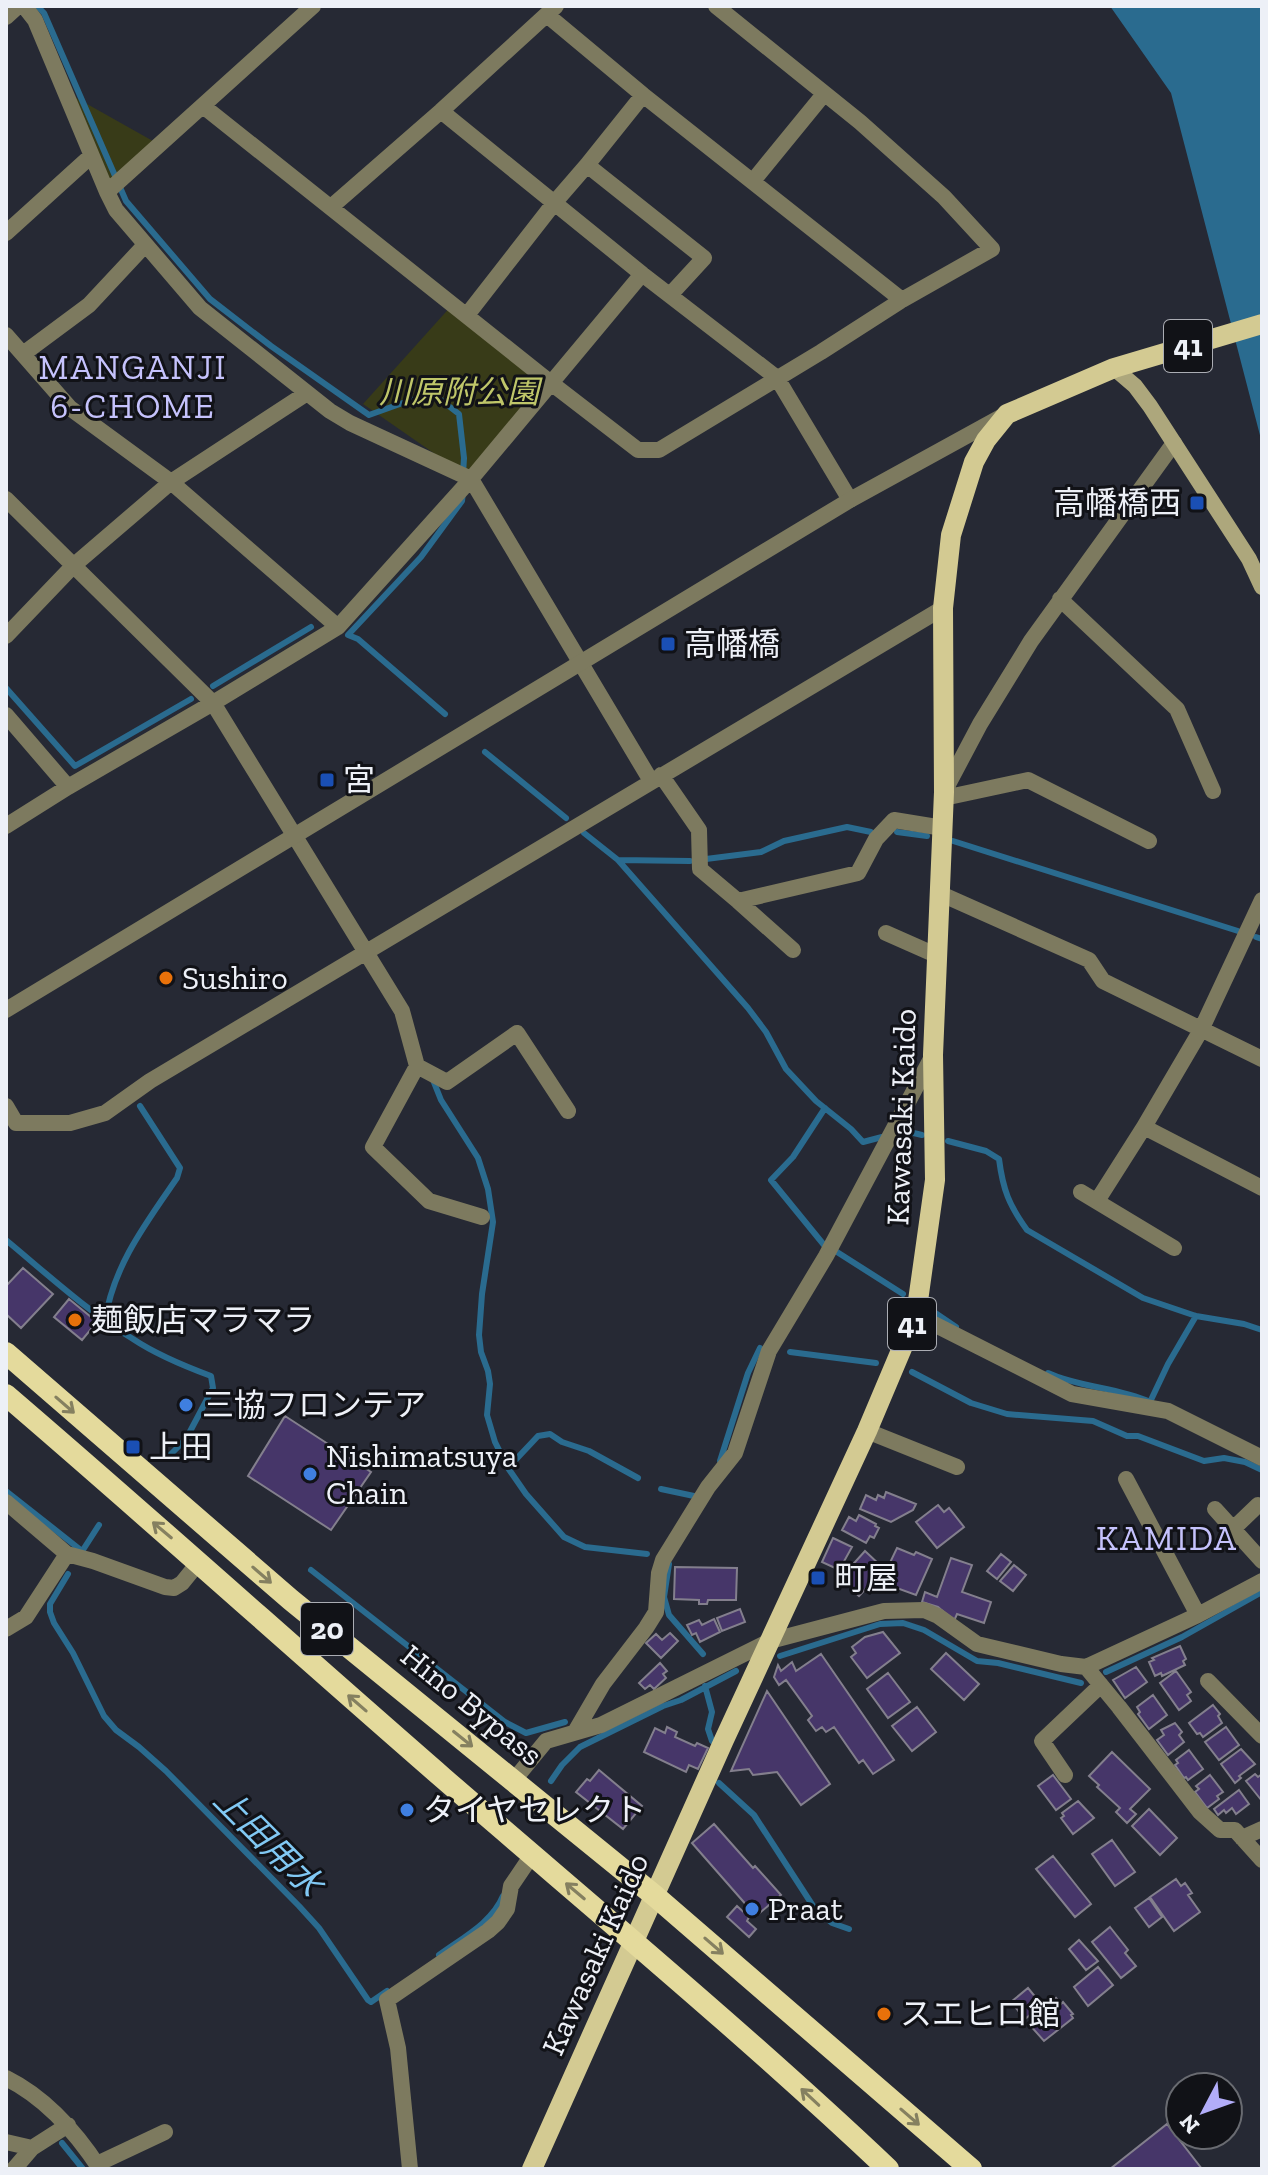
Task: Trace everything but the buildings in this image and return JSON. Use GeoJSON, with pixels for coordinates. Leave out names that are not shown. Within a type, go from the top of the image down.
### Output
{"type":"FeatureCollection","features":[{"type":"Feature","properties":{"kind":"highway","name":"Hino Bypass"},"geometry":{"type":"LineString","coordinates":[[6,1353],[291,1600],[655,1896],[971,2169]]}},
{"type":"Feature","properties":{"kind":"highway","name":"20"},"geometry":{"type":"LineString","coordinates":[[6,1395],[781,2069],[881,2167]]}},
{"type":"Feature","properties":{"kind":"main road","name":"Kawasaki Kaido"},"geometry":{"type":"LineString","coordinates":[[532,2169],[867,1431],[916,1315],[935,1180],[933,1055],[944,795],[943,608],[946,566],[957,510],[974,462],[986,440],[1007,414],[1114,368],[1262,324]]}},
{"type":"Feature","properties":{"kind":"main road"},"geometry":{"type":"LineString","coordinates":[[1114,368],[1135,386],[1174,443],[1249,559],[1262,587]]}},
{"type":"Feature","properties":{"kind":"street"},"geometry":{"type":"LineString","coordinates":[[6,17],[21,6],[35,20],[116,210],[200,308],[330,411],[471,479],[580,664],[656,778],[699,830],[700,869],[793,950]]}},
{"type":"Feature","properties":{"kind":"street"},"geometry":{"type":"LineString","coordinates":[[107,192],[313,6]]}},
{"type":"Feature","properties":{"kind":"street"},"geometry":{"type":"LineString","coordinates":[[203,106],[638,450],[659,450],[902,300],[992,249],[944,197],[860,122],[716,6]]}},
{"type":"Feature","properties":{"kind":"street"},"geometry":{"type":"LineString","coordinates":[[331,207],[551,10],[643,95],[902,300]]}},
{"type":"Feature","properties":{"kind":"street"},"geometry":{"type":"LineString","coordinates":[[753,181],[824,94]]}},
{"type":"Feature","properties":{"kind":"street"},"geometry":{"type":"LineString","coordinates":[[467,315],[643,95]]}},
{"type":"Feature","properties":{"kind":"street"},"geometry":{"type":"LineString","coordinates":[[441,111],[642,274],[777,378],[850,500]]}},
{"type":"Feature","properties":{"kind":"street"},"geometry":{"type":"LineString","coordinates":[[6,233],[91,156]]}},
{"type":"Feature","properties":{"kind":"street"},"geometry":{"type":"LineString","coordinates":[[587,165],[704,258],[670,295]]}},
{"type":"Feature","properties":{"kind":"street"},"geometry":{"type":"LineString","coordinates":[[23,354],[89,305],[145,245]]}},
{"type":"Feature","properties":{"kind":"street"},"geometry":{"type":"LineString","coordinates":[[6,826],[338,627],[471,479],[642,274]]}},
{"type":"Feature","properties":{"kind":"street"},"geometry":{"type":"LineString","coordinates":[[6,335],[70,408],[171,482],[338,627]]}},
{"type":"Feature","properties":{"kind":"street"},"geometry":{"type":"LineString","coordinates":[[6,636],[73,566],[171,482],[307,393]]}},
{"type":"Feature","properties":{"kind":"street"},"geometry":{"type":"LineString","coordinates":[[6,1010],[850,500],[1007,414]]}},
{"type":"Feature","properties":{"kind":"street"},"geometry":{"type":"LineString","coordinates":[[944,795],[980,724],[1031,641],[1174,443]]}},
{"type":"Feature","properties":{"kind":"street"},"geometry":{"type":"LineString","coordinates":[[6,499],[213,703],[402,1011],[417,1066],[373,1147],[429,1201],[482,1217]]}},
{"type":"Feature","properties":{"kind":"street"},"geometry":{"type":"LineString","coordinates":[[1060,599],[1177,709],[1213,791]]}},
{"type":"Feature","properties":{"kind":"street"},"geometry":{"type":"LineString","coordinates":[[6,1106],[16,1123],[70,1123],[105,1113],[150,1081],[943,608]]}},
{"type":"Feature","properties":{"kind":"street"},"geometry":{"type":"LineString","coordinates":[[6,715],[68,787]]}},
{"type":"Feature","properties":{"kind":"street"},"geometry":{"type":"LineString","coordinates":[[944,795],[1028,780],[1149,841]]}},
{"type":"Feature","properties":{"kind":"street"},"geometry":{"type":"LineString","coordinates":[[738,901],[858,873],[876,839],[894,820],[943,828]]}},
{"type":"Feature","properties":{"kind":"street"},"geometry":{"type":"LineString","coordinates":[[941,894],[1089,960],[1103,981],[1262,1059]]}},
{"type":"Feature","properties":{"kind":"street"},"geometry":{"type":"LineString","coordinates":[[1097,1201],[1201,1030],[1262,900]]}},
{"type":"Feature","properties":{"kind":"street"},"geometry":{"type":"LineString","coordinates":[[886,933],[938,956]]}},
{"type":"Feature","properties":{"kind":"street"},"geometry":{"type":"LineString","coordinates":[[417,1066],[447,1082],[517,1033],[568,1111]]}},
{"type":"Feature","properties":{"kind":"street"},"geometry":{"type":"LineString","coordinates":[[575,1732],[603,1684],[656,1612],[663,1560],[708,1487],[735,1453],[769,1351],[826,1256],[933,1055]]}},
{"type":"Feature","properties":{"kind":"street"},"geometry":{"type":"LineString","coordinates":[[1144,1127],[1262,1188]]}},
{"type":"Feature","properties":{"kind":"street"},"geometry":{"type":"LineString","coordinates":[[1081,1192],[1174,1248]]}},
{"type":"Feature","properties":{"kind":"street"},"geometry":{"type":"LineString","coordinates":[[916,1315],[1072,1394],[1168,1411],[1262,1458]]}},
{"type":"Feature","properties":{"kind":"street"},"geometry":{"type":"LineString","coordinates":[[867,1431],[957,1467]]}},
{"type":"Feature","properties":{"kind":"street"},"geometry":{"type":"LineString","coordinates":[[1126,1479],[1198,1615]]}},
{"type":"Feature","properties":{"kind":"street"},"geometry":{"type":"LineString","coordinates":[[6,1502],[67,1554],[174,1588],[199,1562]]}},
{"type":"Feature","properties":{"kind":"street"},"geometry":{"type":"LineString","coordinates":[[1233,1529],[1258,1505]]}},
{"type":"Feature","properties":{"kind":"street"},"geometry":{"type":"LineString","coordinates":[[1215,1509],[1262,1561]]}},
{"type":"Feature","properties":{"kind":"street"},"geometry":{"type":"LineString","coordinates":[[6,1629],[26,1617],[67,1554]]}},
{"type":"Feature","properties":{"kind":"street"},"geometry":{"type":"LineString","coordinates":[[514,1780],[546,1741],[601,1725],[770,1641],[884,1611],[924,1610],[938,1616],[977,1644],[1086,1667],[1198,1615],[1262,1581]]}},
{"type":"Feature","properties":{"kind":"street"},"geometry":{"type":"LineString","coordinates":[[1086,1667],[1200,1812],[1220,1830],[1235,1830],[1262,1860]]}},
{"type":"Feature","properties":{"kind":"street"},"geometry":{"type":"LineString","coordinates":[[1208,1681],[1262,1736]]}},
{"type":"Feature","properties":{"kind":"street"},"geometry":{"type":"LineString","coordinates":[[1065,1775],[1042,1741],[1101,1685]]}},
{"type":"Feature","properties":{"kind":"street"},"geometry":{"type":"LineString","coordinates":[[1242,1838],[1262,1829]]}},
{"type":"Feature","properties":{"kind":"street"},"geometry":{"type":"LineString","coordinates":[[410,2169],[398,2048],[387,2000],[498,1922],[507,1909],[511,1886],[532,1855]]}},
{"type":"Feature","properties":{"kind":"street"},"geometry":{"type":"LineString","coordinates":[[6,2078],[68,2125],[99,2167],[165,2132]]}},
{"type":"Feature","properties":{"kind":"street"},"geometry":{"type":"LineString","coordinates":[[14,2169],[32,2148],[68,2125]]}},
{"type":"Feature","properties":{"kind":"street"},"geometry":{"type":"LineString","coordinates":[[6,2142],[32,2148]]}},
{"type":"Feature","properties":{"kind":"green space"},"geometry":{"type":"Polygon","coordinates":[[[64,91],[160,145],[107,192],[64,91]]]}},
{"type":"Feature","properties":{"kind":"green space","name":"川原附公園"},"geometry":{"type":"Polygon","coordinates":[[[453,304],[551,383],[471,479],[363,404],[453,304]]]}},
{"type":"Feature","properties":{"kind":"water"},"geometry":{"type":"Polygon","coordinates":[[[1110,6],[1262,6],[1262,443],[1171,93],[1110,6]]]}},
{"type":"Feature","properties":{"kind":"waterway"},"geometry":{"type":"LineString","coordinates":[[37,6],[44,13],[126,201],[210,299],[369,415],[411,400],[437,397],[459,414],[463,474]]}},
{"type":"Feature","properties":{"kind":"waterway"},"geometry":{"type":"LineString","coordinates":[[445,714],[358,639],[348,635],[421,557],[462,501],[463,493]]}},
{"type":"Feature","properties":{"kind":"waterway"},"geometry":{"type":"LineString","coordinates":[[213,686],[311,627]]}},
{"type":"Feature","properties":{"kind":"waterway"},"geometry":{"type":"LineString","coordinates":[[6,688],[75,766],[191,699]]}},
{"type":"Feature","properties":{"kind":"waterway"},"geometry":{"type":"LineString","coordinates":[[485,752],[566,818]]}},
{"type":"Feature","properties":{"kind":"waterway"},"geometry":{"type":"LineString","coordinates":[[706,859],[761,852],[784,841],[847,827],[871,832]]}},
{"type":"Feature","properties":{"kind":"waterway"},"geometry":{"type":"LineString","coordinates":[[897,832],[927,836]]}},
{"type":"Feature","properties":{"kind":"waterway"},"geometry":{"type":"LineString","coordinates":[[584,833],[618,860],[748,1008],[766,1032],[786,1069],[816,1101],[863,1142],[882,1137]]}},
{"type":"Feature","properties":{"kind":"waterway"},"geometry":{"type":"LineString","coordinates":[[953,841],[1238,931]]}},
{"type":"Feature","properties":{"kind":"waterway"},"geometry":{"type":"LineString","coordinates":[[618,860],[690,861]]}},
{"type":"Feature","properties":{"kind":"waterway"},"geometry":{"type":"LineString","coordinates":[[1256,937],[1262,939]]}},
{"type":"Feature","properties":{"kind":"waterway"},"geometry":{"type":"LineString","coordinates":[[433,1080],[441,1100],[478,1158],[488,1189],[493,1222],[479,1335],[490,1384],[487,1415],[495,1442],[526,1494],[564,1537],[585,1547],[647,1554]]}},
{"type":"Feature","properties":{"kind":"waterway"},"geometry":{"type":"LineString","coordinates":[[105,1321],[123,1263],[177,1178],[180,1168],[140,1106]]}},
{"type":"Feature","properties":{"kind":"waterway"},"geometry":{"type":"LineString","coordinates":[[824,1245],[771,1180],[793,1157],[825,1108]]}},
{"type":"Feature","properties":{"kind":"waterway"},"geometry":{"type":"LineString","coordinates":[[901,1130],[922,1135]]}},
{"type":"Feature","properties":{"kind":"waterway"},"geometry":{"type":"LineString","coordinates":[[948,1141],[986,1151],[999,1159],[1008,1197],[1027,1230],[1143,1298],[1196,1316],[1262,1330]]}},
{"type":"Feature","properties":{"kind":"waterway","name":"上田用水"},"geometry":{"type":"LineString","coordinates":[[6,1240],[116,1328],[161,1355],[211,1376],[213,1388],[186,1439],[168,1457]]}},
{"type":"Feature","properties":{"kind":"waterway"},"geometry":{"type":"LineString","coordinates":[[837,1252],[903,1294]]}},
{"type":"Feature","properties":{"kind":"waterway"},"geometry":{"type":"LineString","coordinates":[[925,1306],[956,1327]]}},
{"type":"Feature","properties":{"kind":"waterway"},"geometry":{"type":"LineString","coordinates":[[1048,1373],[1150,1402],[1196,1316]]}},
{"type":"Feature","properties":{"kind":"waterway"},"geometry":{"type":"LineString","coordinates":[[720,1461],[748,1373],[760,1348]]}},
{"type":"Feature","properties":{"kind":"waterway"},"geometry":{"type":"LineString","coordinates":[[790,1352],[876,1363]]}},
{"type":"Feature","properties":{"kind":"waterway"},"geometry":{"type":"LineString","coordinates":[[912,1372],[971,1403],[1007,1414],[1093,1421],[1127,1436],[1138,1436],[1204,1461],[1224,1458],[1245,1462],[1262,1470]]}},
{"type":"Feature","properties":{"kind":"waterway"},"geometry":{"type":"LineString","coordinates":[[508,1468],[538,1436],[550,1434],[638,1478]]}},
{"type":"Feature","properties":{"kind":"waterway"},"geometry":{"type":"LineString","coordinates":[[661,1489],[694,1496]]}},
{"type":"Feature","properties":{"kind":"waterway"},"geometry":{"type":"LineString","coordinates":[[6,1491],[82,1551]]}},
{"type":"Feature","properties":{"kind":"waterway","name":"上田用水"},"geometry":{"type":"LineString","coordinates":[[81,1553],[99,1525]]}},
{"type":"Feature","properties":{"kind":"waterway"},"geometry":{"type":"LineString","coordinates":[[669,1564],[664,1597],[669,1615],[703,1654]]}},
{"type":"Feature","properties":{"kind":"waterway"},"geometry":{"type":"LineString","coordinates":[[311,1570],[505,1722],[526,1733],[565,1722]]}},
{"type":"Feature","properties":{"kind":"waterway","name":"上田用水"},"geometry":{"type":"LineString","coordinates":[[68,1574],[50,1604],[50,1612],[104,1716],[116,1730],[166,1771],[299,1906],[319,1928],[368,2000],[371,2002],[387,1991]]}},
{"type":"Feature","properties":{"kind":"waterway","name":"上田用水"},"geometry":{"type":"LineString","coordinates":[[1106,1672],[1182,1637],[1262,1592]]}},
{"type":"Feature","properties":{"kind":"waterway","name":"上田用水"},"geometry":{"type":"LineString","coordinates":[[780,1656],[880,1624],[903,1623],[924,1630],[977,1661],[1081,1683]]}},
{"type":"Feature","properties":{"kind":"waterway","name":"上田用水"},"geometry":{"type":"LineString","coordinates":[[551,1781],[580,1747],[736,1671]]}},
{"type":"Feature","properties":{"kind":"waterway"},"geometry":{"type":"LineString","coordinates":[[705,1686],[712,1712],[708,1729],[712,1741]]}},
{"type":"Feature","properties":{"kind":"waterway"},"geometry":{"type":"LineString","coordinates":[[719,1783],[754,1815],[815,1909],[832,1923],[849,1929]]}},
{"type":"Feature","properties":{"kind":"waterway","name":"上田用水"},"geometry":{"type":"LineString","coordinates":[[439,1955],[484,1922],[503,1896]]}},
{"type":"Feature","properties":{"kind":"waterway"},"geometry":{"type":"LineString","coordinates":[[62,2143],[83,2169]]}},
{"type":"Feature","properties":{"kind":"place","name":"高幡橋西"},"geometry":{"type":"Point","coordinates":[1197,503]}},
{"type":"Feature","properties":{"kind":"place","name":"高幡橋"},"geometry":{"type":"Point","coordinates":[668,644]}},
{"type":"Feature","properties":{"kind":"place","name":"宮"},"geometry":{"type":"Point","coordinates":[327,780]}},
{"type":"Feature","properties":{"kind":"place","name":"Sushiro"},"geometry":{"type":"Point","coordinates":[166,978]}},
{"type":"Feature","properties":{"kind":"place","name":"麺飯店マラマラ"},"geometry":{"type":"Point","coordinates":[75,1320]}},
{"type":"Feature","properties":{"kind":"place","name":"三協フロンテア"},"geometry":{"type":"Point","coordinates":[186,1405]}},
{"type":"Feature","properties":{"kind":"place","name":"上田"},"geometry":{"type":"Point","coordinates":[133,1447]}},
{"type":"Feature","properties":{"kind":"place","name":"Nishimatsuya Chain"},"geometry":{"type":"Point","coordinates":[310,1474]}},
{"type":"Feature","properties":{"kind":"place","name":"町屋"},"geometry":{"type":"Point","coordinates":[818,1578]}},
{"type":"Feature","properties":{"kind":"place","name":"タイヤセレクト"},"geometry":{"type":"Point","coordinates":[407,1810]}},
{"type":"Feature","properties":{"kind":"place","name":"Praat"},"geometry":{"type":"Point","coordinates":[752,1909]}},
{"type":"Feature","properties":{"kind":"place","name":"スエヒロ館"},"geometry":{"type":"Point","coordinates":[884,2014]}},
{"type":"Feature","properties":{"kind":"district","name":"MANGANJI 6-CHOME"},"geometry":{"type":"Point","coordinates":[133,386]}},
{"type":"Feature","properties":{"kind":"district","name":"KAMIDA"},"geometry":{"type":"Point","coordinates":[1167,1538]}}]}
